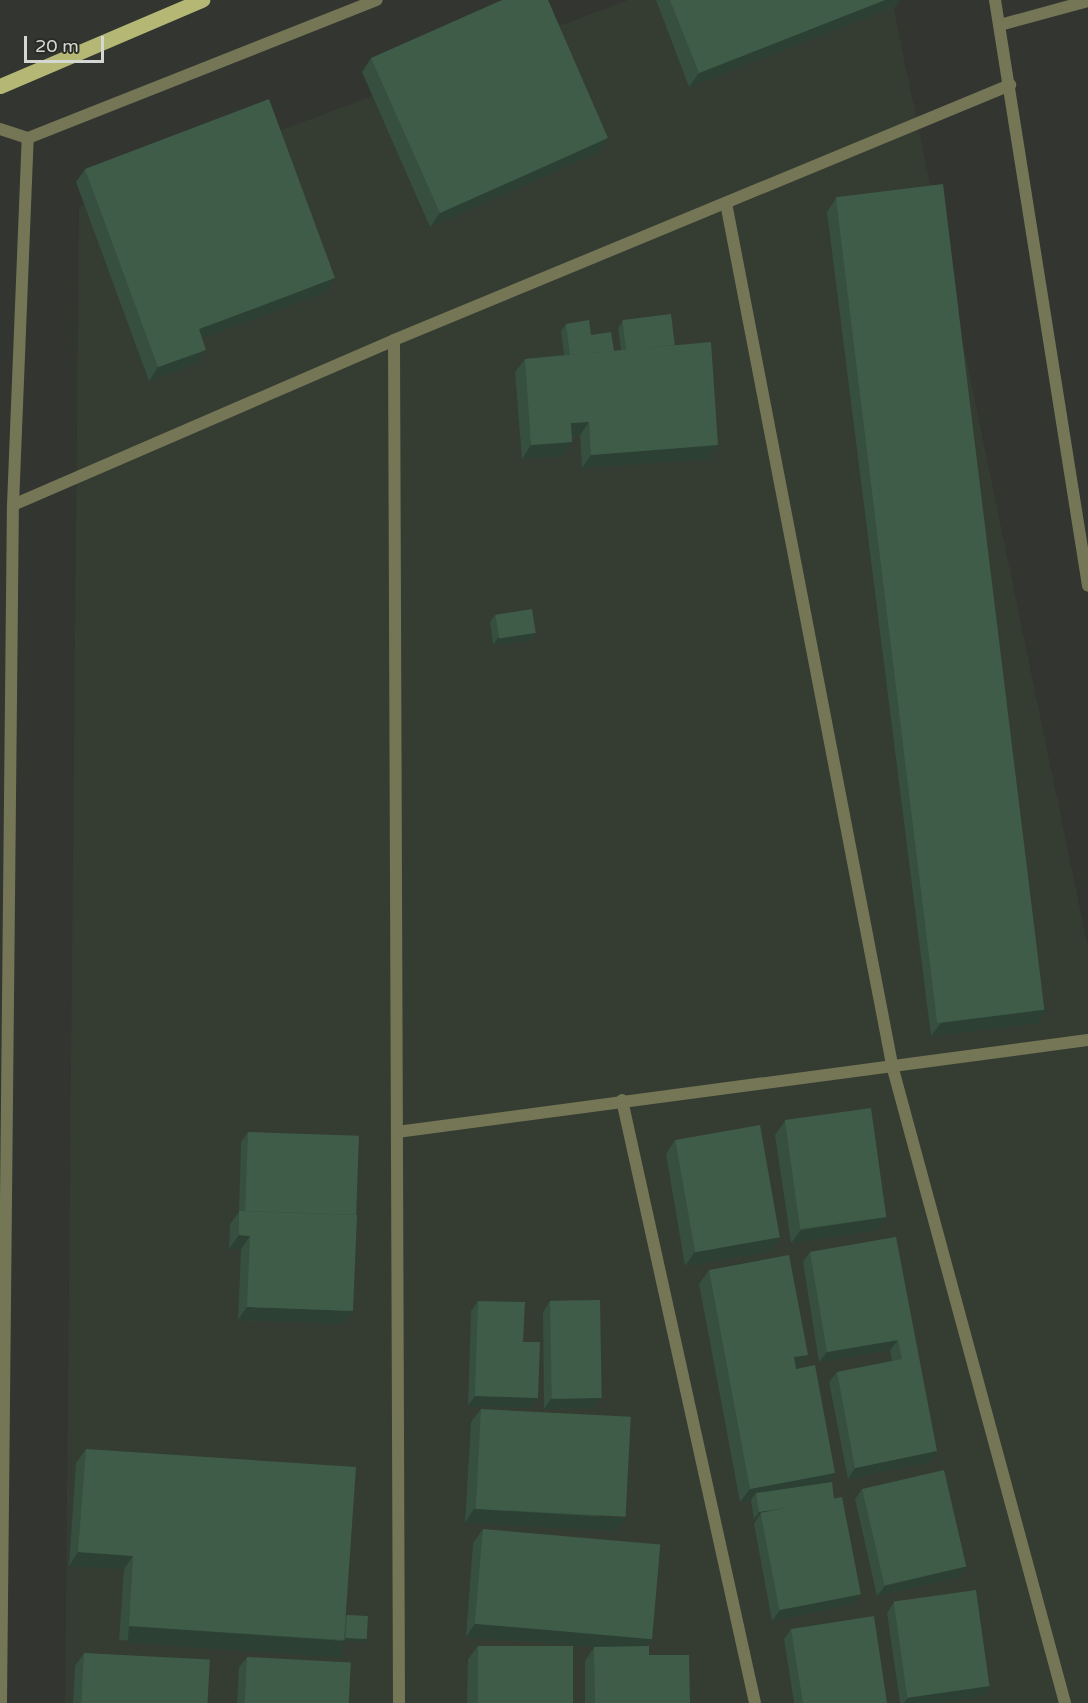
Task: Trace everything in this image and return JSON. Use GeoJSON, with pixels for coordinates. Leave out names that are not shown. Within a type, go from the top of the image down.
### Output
{"type":"FeatureCollection","features":[{"type":"Feature","properties":{"kind":"main road"},"geometry":{"type":"LineString","coordinates":[[0,86],[202,0]]}},
{"type":"Feature","properties":{"kind":"street"},"geometry":{"type":"LineString","coordinates":[[0,129],[28,138],[377,0]]}},
{"type":"Feature","properties":{"kind":"street"},"geometry":{"type":"LineString","coordinates":[[995,0],[1088,586]]}},
{"type":"Feature","properties":{"kind":"street"},"geometry":{"type":"LineString","coordinates":[[999,25],[1088,1]]}},
{"type":"Feature","properties":{"kind":"street"},"geometry":{"type":"LineString","coordinates":[[13,505],[394,340],[1010,85]]}},
{"type":"Feature","properties":{"kind":"street"},"geometry":{"type":"LineString","coordinates":[[2,1703],[13,505],[28,138]]}},
{"type":"Feature","properties":{"kind":"street"},"geometry":{"type":"LineString","coordinates":[[726,203],[893,1069],[1065,1703]]}},
{"type":"Feature","properties":{"kind":"street"},"geometry":{"type":"LineString","coordinates":[[394,340],[399,1703]]}},
{"type":"Feature","properties":{"kind":"street"},"geometry":{"type":"LineString","coordinates":[[397,1132],[622,1100],[893,1069],[1088,1040]]}},
{"type":"Feature","properties":{"kind":"street"},"geometry":{"type":"LineString","coordinates":[[622,1100],[755,1703]]}},
{"type":"Feature","properties":{"kind":"shaded area"},"geometry":{"type":"Polygon","coordinates":[[[628,0],[892,0],[1088,947],[1088,1703],[65,1703],[79,206],[628,0]]]}},
{"type":"Feature","properties":{"kind":"building"},"geometry":{"type":"Polygon","coordinates":[[[502,0],[548,0],[608,138],[440,213],[371,58],[502,0]]]}},
{"type":"Feature","properties":{"kind":"building"},"geometry":{"type":"Polygon","coordinates":[[[670,0],[885,0],[699,73],[670,0]]]}},
{"type":"Feature","properties":{"kind":"building"},"geometry":{"type":"Polygon","coordinates":[[[269,99],[335,278],[199,329],[206,350],[158,367],[85,169],[269,99]]]}},
{"type":"Feature","properties":{"kind":"building"},"geometry":{"type":"Polygon","coordinates":[[[943,184],[1044,1010],[937,1023],[836,197],[943,184]]]}},
{"type":"Feature","properties":{"kind":"building"},"geometry":{"type":"Polygon","coordinates":[[[671,314],[675,345],[626,351],[622,320],[671,314]]]}},
{"type":"Feature","properties":{"kind":"building"},"geometry":{"type":"Polygon","coordinates":[[[589,320],[591,335],[611,332],[614,351],[570,355],[566,324],[589,320]]]}},
{"type":"Feature","properties":{"kind":"building"},"geometry":{"type":"Polygon","coordinates":[[[711,342],[718,445],[591,455],[589,422],[571,423],[572,442],[531,445],[525,359],[711,342]]]}},
{"type":"Feature","properties":{"kind":"building"},"geometry":{"type":"Polygon","coordinates":[[[532,609],[536,633],[499,638],[495,615],[532,609]]]}},
{"type":"Feature","properties":{"kind":"building"},"geometry":{"type":"Polygon","coordinates":[[[871,1108],[886,1217],[800,1229],[785,1120],[871,1108]]]}},
{"type":"Feature","properties":{"kind":"building"},"geometry":{"type":"Polygon","coordinates":[[[760,1125],[780,1237],[695,1252],[675,1140],[760,1125]]]}},
{"type":"Feature","properties":{"kind":"building"},"geometry":{"type":"Polygon","coordinates":[[[248,1132],[359,1136],[356,1215],[245,1211],[248,1132]]]}},
{"type":"Feature","properties":{"kind":"building"},"geometry":{"type":"Polygon","coordinates":[[[239,1211],[357,1215],[353,1311],[247,1307],[250,1236],[239,1235],[239,1211]]]}},
{"type":"Feature","properties":{"kind":"building"},"geometry":{"type":"Polygon","coordinates":[[[896,1237],[937,1451],[855,1468],[837,1372],[902,1359],[898,1340],[827,1352],[810,1252],[896,1237]]]}},
{"type":"Feature","properties":{"kind":"building"},"geometry":{"type":"Polygon","coordinates":[[[789,1255],[808,1355],[794,1357],[796,1369],[815,1365],[835,1473],[750,1489],[709,1270],[789,1255]]]}},
{"type":"Feature","properties":{"kind":"building"},"geometry":{"type":"Polygon","coordinates":[[[600,1300],[602,1398],[552,1399],[550,1301],[600,1300]]]}},
{"type":"Feature","properties":{"kind":"building"},"geometry":{"type":"Polygon","coordinates":[[[478,1301],[525,1302],[523,1342],[540,1342],[538,1398],[475,1396],[478,1301]]]}},
{"type":"Feature","properties":{"kind":"building"},"geometry":{"type":"Polygon","coordinates":[[[481,1409],[631,1417],[626,1517],[476,1509],[481,1409]]]}},
{"type":"Feature","properties":{"kind":"building"},"geometry":{"type":"Polygon","coordinates":[[[86,1449],[356,1467],[344,1640],[129,1626],[133,1556],[78,1552],[86,1449]]]}},
{"type":"Feature","properties":{"kind":"building"},"geometry":{"type":"Polygon","coordinates":[[[944,1470],[966,1566],[884,1585],[862,1489],[944,1470]]]}},
{"type":"Feature","properties":{"kind":"building"},"geometry":{"type":"Polygon","coordinates":[[[832,1482],[834,1499],[759,1512],[756,1493],[832,1482]]]}},
{"type":"Feature","properties":{"kind":"building"},"geometry":{"type":"Polygon","coordinates":[[[842,1497],[861,1594],[779,1610],[761,1513],[842,1497]]]}},
{"type":"Feature","properties":{"kind":"building"},"geometry":{"type":"Polygon","coordinates":[[[483,1529],[660,1545],[652,1639],[475,1624],[483,1529]]]}},
{"type":"Feature","properties":{"kind":"building"},"geometry":{"type":"Polygon","coordinates":[[[976,1590],[989,1686],[907,1698],[894,1602],[976,1590]]]}},
{"type":"Feature","properties":{"kind":"building"},"geometry":{"type":"Polygon","coordinates":[[[347,1615],[368,1616],[367,1639],[346,1638],[347,1615]]]}},
{"type":"Feature","properties":{"kind":"building"},"geometry":{"type":"Polygon","coordinates":[[[874,1616],[887,1703],[803,1703],[791,1629],[874,1616]]]}},
{"type":"Feature","properties":{"kind":"building"},"geometry":{"type":"Polygon","coordinates":[[[478,1646],[573,1646],[573,1703],[478,1703],[478,1646]]]}},
{"type":"Feature","properties":{"kind":"building"},"geometry":{"type":"Polygon","coordinates":[[[649,1646],[649,1655],[689,1655],[690,1703],[595,1703],[594,1647],[649,1646]]]}},
{"type":"Feature","properties":{"kind":"building"},"geometry":{"type":"Polygon","coordinates":[[[84,1653],[210,1660],[208,1703],[81,1703],[84,1653]]]}},
{"type":"Feature","properties":{"kind":"building"},"geometry":{"type":"Polygon","coordinates":[[[247,1657],[351,1662],[349,1703],[245,1703],[247,1657]]]}}]}
